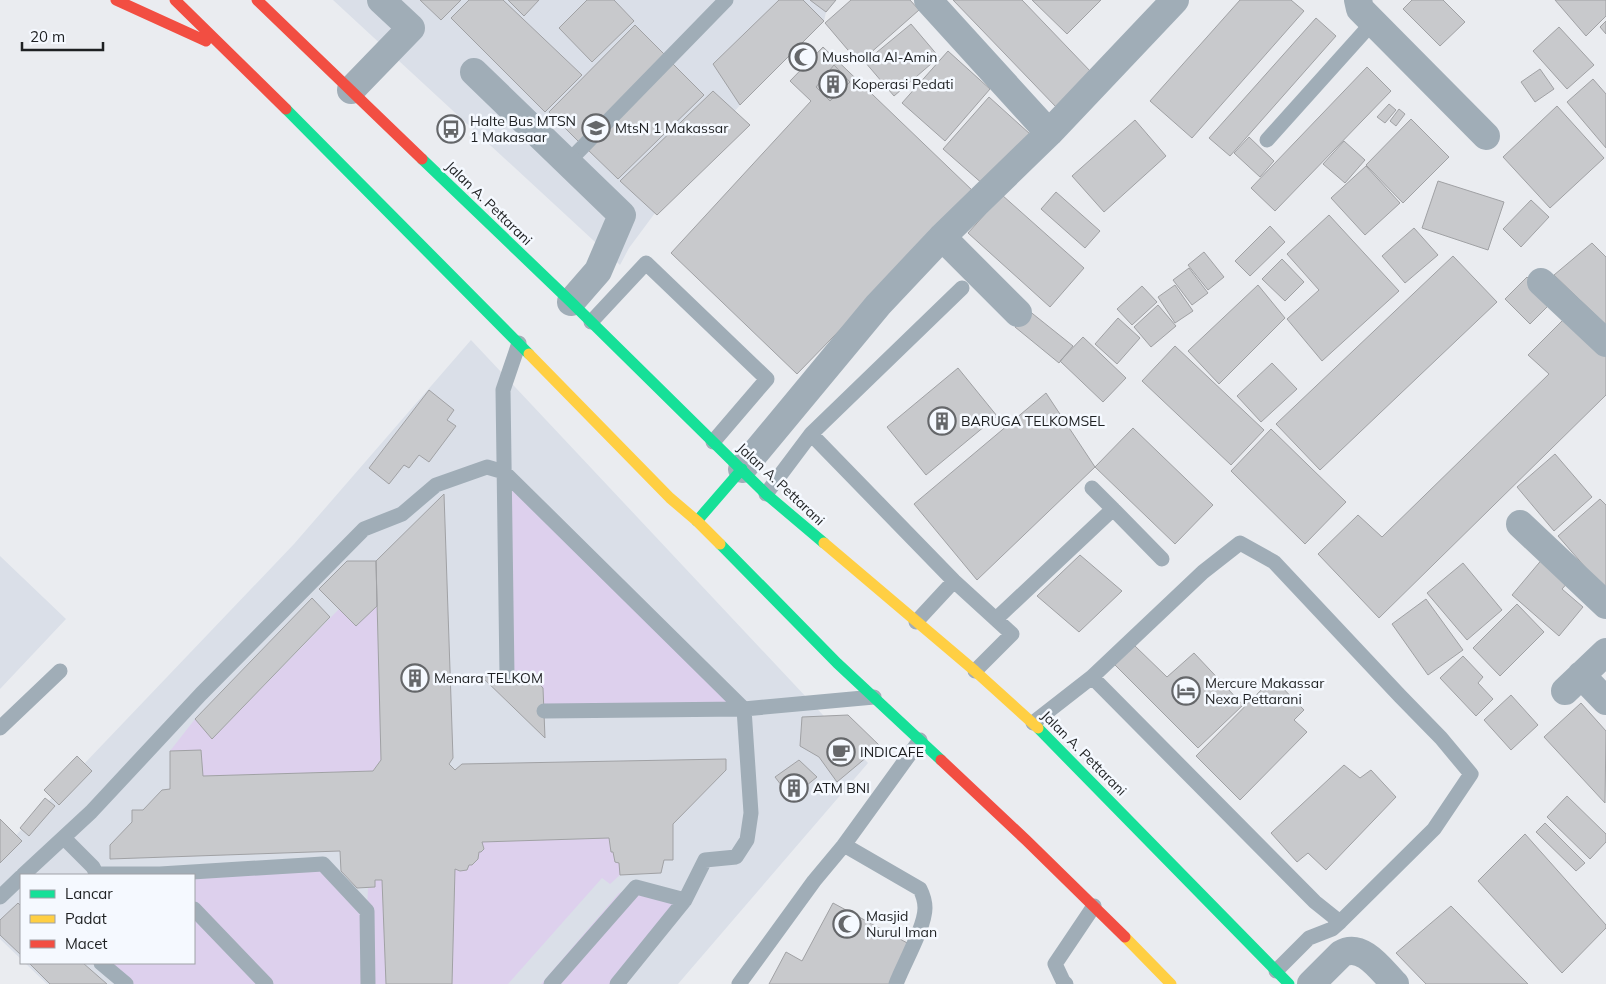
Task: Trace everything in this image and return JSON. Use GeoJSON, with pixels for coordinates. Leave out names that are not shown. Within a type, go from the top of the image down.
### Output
{"type":"FeatureCollection","features":[{"type":"Feature","properties":{"kind":"highway"},"geometry":{"type":"LineString","coordinates":[[116,0],[230,53]]}},
{"type":"Feature","properties":{"kind":"highway"},"geometry":{"type":"LineString","coordinates":[[175,0],[519,343],[670,498],[697,521],[837,663],[1094,906],[1172,984]]}},
{"type":"Feature","properties":{"kind":"highway","name":"Jalan A. Pettarani"},"geometry":{"type":"LineString","coordinates":[[257,0],[571,302],[766,494],[975,671],[1033,723],[1289,984]]}},
{"type":"Feature","properties":{"kind":"highway"},"geometry":{"type":"LineString","coordinates":[[697,521],[742,469]]}},
{"type":"Feature","properties":{"kind":"street"},"geometry":{"type":"LineString","coordinates":[[351,90],[412,28],[381,0]]}},
{"type":"Feature","properties":{"kind":"street"},"geometry":{"type":"LineString","coordinates":[[928,0],[1049,133]]}},
{"type":"Feature","properties":{"kind":"street"},"geometry":{"type":"LineString","coordinates":[[742,469],[878,305],[942,237],[1049,133],[1175,0]]}},
{"type":"Feature","properties":{"kind":"street"},"geometry":{"type":"LineString","coordinates":[[1358,0],[1360,9],[1486,136]]}},
{"type":"Feature","properties":{"kind":"street"},"geometry":{"type":"LineString","coordinates":[[474,72],[622,215],[598,271],[571,302]]}},
{"type":"Feature","properties":{"kind":"street"},"geometry":{"type":"LineString","coordinates":[[942,237],[1018,313]]}},
{"type":"Feature","properties":{"kind":"street"},"geometry":{"type":"LineString","coordinates":[[1541,282],[1606,343]]}},
{"type":"Feature","properties":{"kind":"street"},"geometry":{"type":"LineString","coordinates":[[1520,524],[1606,605]]}},
{"type":"Feature","properties":{"kind":"street"},"geometry":{"type":"LineString","coordinates":[[1606,652],[1573,683],[1606,701]]}},
{"type":"Feature","properties":{"kind":"street"},"geometry":{"type":"LineString","coordinates":[[1311,984],[1341,954],[1347,950],[1352,950],[1368,957],[1395,984]]}},
{"type":"Feature","properties":{"kind":"lane"},"geometry":{"type":"LineString","coordinates":[[568,162],[726,0]]}},
{"type":"Feature","properties":{"kind":"lane"},"geometry":{"type":"LineString","coordinates":[[1267,140],[1373,22]]}},
{"type":"Feature","properties":{"kind":"lane"},"geometry":{"type":"LineString","coordinates":[[591,322],[646,263],[767,379],[713,442]]}},
{"type":"Feature","properties":{"kind":"lane"},"geometry":{"type":"LineString","coordinates":[[766,494],[811,434],[962,288]]}},
{"type":"Feature","properties":{"kind":"lane"},"geometry":{"type":"LineString","coordinates":[[507,675],[503,390],[519,343]]}},
{"type":"Feature","properties":{"kind":"lane"},"geometry":{"type":"LineString","coordinates":[[811,434],[954,580],[1012,634],[975,671]]}},
{"type":"Feature","properties":{"kind":"lane"},"geometry":{"type":"LineString","coordinates":[[24,874],[91,812],[201,694],[364,529],[402,514],[436,484],[486,467],[504,472],[744,709],[751,813],[748,840],[736,857],[705,860],[686,900],[617,984]]}},
{"type":"Feature","properties":{"kind":"lane"},"geometry":{"type":"LineString","coordinates":[[1092,488],[1162,559]]}},
{"type":"Feature","properties":{"kind":"lane"},"geometry":{"type":"LineString","coordinates":[[996,619],[1113,509]]}},
{"type":"Feature","properties":{"kind":"lane"},"geometry":{"type":"LineString","coordinates":[[1033,723],[1092,678],[1203,572],[1240,544],[1274,562],[1441,738],[1471,774],[1434,829],[1340,922],[1332,929],[1309,938],[1276,971]]}},
{"type":"Feature","properties":{"kind":"lane"},"geometry":{"type":"LineString","coordinates":[[916,622],[954,580]]}},
{"type":"Feature","properties":{"kind":"lane"},"geometry":{"type":"LineString","coordinates":[[0,728],[60,671]]}},
{"type":"Feature","properties":{"kind":"lane"},"geometry":{"type":"LineString","coordinates":[[1092,678],[1315,902],[1340,922]]}},
{"type":"Feature","properties":{"kind":"lane"},"geometry":{"type":"LineString","coordinates":[[544,711],[744,709],[874,697]]}},
{"type":"Feature","properties":{"kind":"lane"},"geometry":{"type":"LineString","coordinates":[[739,984],[814,881],[844,845],[920,740]]}},
{"type":"Feature","properties":{"kind":"lane"},"geometry":{"type":"LineString","coordinates":[[64,838],[93,867],[96,874]]}},
{"type":"Feature","properties":{"kind":"lane"},"geometry":{"type":"LineString","coordinates":[[844,845],[920,889],[923,897],[925,910],[920,927],[896,984]]}},
{"type":"Feature","properties":{"kind":"lane"},"geometry":{"type":"LineString","coordinates":[[176,874],[323,864],[367,911],[368,984]]}},
{"type":"Feature","properties":{"kind":"lane"},"geometry":{"type":"LineString","coordinates":[[0,897],[20,878]]}},
{"type":"Feature","properties":{"kind":"lane"},"geometry":{"type":"LineString","coordinates":[[551,984],[636,887],[686,900]]}},
{"type":"Feature","properties":{"kind":"lane"},"geometry":{"type":"LineString","coordinates":[[1066,984],[1055,964],[1094,906]]}},
{"type":"Feature","properties":{"kind":"lane"},"geometry":{"type":"LineString","coordinates":[[195,910],[266,984]]}},
{"type":"Feature","properties":{"kind":"lane"},"geometry":{"type":"LineString","coordinates":[[102,964],[126,984]]}},
{"type":"Feature","properties":{"kind":"shaded area","name":"MtsN 1 Makassar"},"geometry":{"type":"Polygon","coordinates":[[[333,0],[836,0],[826,12],[824,21],[740,105],[701,151],[629,248],[620,265],[333,0]]]}},
{"type":"Feature","properties":{"kind":"shaded area"},"geometry":{"type":"Polygon","coordinates":[[[471,340],[868,763],[678,984],[47,984],[26,964],[195,964],[195,874],[20,874],[20,958],[0,939],[0,852],[294,544],[471,340]]]}},
{"type":"Feature","properties":{"kind":"shaded area"},"geometry":{"type":"Polygon","coordinates":[[[504,472],[744,709],[544,711],[543,688],[531,674],[507,675],[504,472]]]}},
{"type":"Feature","properties":{"kind":"shaded area"},"geometry":{"type":"Polygon","coordinates":[[[0,556],[66,619],[0,689],[0,556]]]}},
{"type":"Feature","properties":{"kind":"shaded area"},"geometry":{"type":"Polygon","coordinates":[[[377,606],[381,760],[373,771],[203,776],[201,750],[170,751],[195,719],[213,738],[339,609],[356,626],[377,606]]]}},
{"type":"Feature","properties":{"kind":"shaded area"},"geometry":{"type":"Polygon","coordinates":[[[609,838],[615,862],[619,863],[620,875],[610,884],[602,878],[508,984],[452,984],[455,869],[467,870],[469,865],[472,865],[478,859],[479,852],[484,849],[482,842],[609,838]]]}},
{"type":"Feature","properties":{"kind":"shaded area"},"geometry":{"type":"Polygon","coordinates":[[[323,864],[367,910],[368,888],[375,887],[375,880],[382,880],[386,984],[126,984],[102,964],[195,964],[195,875],[323,864]]]}},
{"type":"Feature","properties":{"kind":"shaded area"},"geometry":{"type":"Polygon","coordinates":[[[636,887],[685,900],[618,984],[541,984],[619,893],[636,887]]]}},
{"type":"Feature","properties":{"kind":"building"},"geometry":{"type":"Polygon","coordinates":[[[420,0],[461,0],[441,20],[420,0]]]}},
{"type":"Feature","properties":{"kind":"building"},"geometry":{"type":"Polygon","coordinates":[[[469,0],[503,0],[582,75],[545,112],[451,18],[469,0]]]}},
{"type":"Feature","properties":{"kind":"building"},"geometry":{"type":"Polygon","coordinates":[[[508,0],[539,0],[524,16],[508,0]]]}},
{"type":"Feature","properties":{"kind":"building"},"geometry":{"type":"Polygon","coordinates":[[[587,0],[614,0],[634,21],[592,62],[559,28],[587,0]]]}},
{"type":"Feature","properties":{"kind":"building"},"geometry":{"type":"Polygon","coordinates":[[[779,0],[803,0],[824,21],[740,105],[713,64],[779,0]]]}},
{"type":"Feature","properties":{"kind":"building"},"geometry":{"type":"Polygon","coordinates":[[[810,0],[836,0],[826,12],[810,0]]]}},
{"type":"Feature","properties":{"kind":"building"},"geometry":{"type":"Polygon","coordinates":[[[851,0],[910,0],[919,10],[859,63],[825,23],[851,0]]]}},
{"type":"Feature","properties":{"kind":"building"},"geometry":{"type":"Polygon","coordinates":[[[953,0],[1022,0],[1092,73],[1057,108],[953,0]]]}},
{"type":"Feature","properties":{"kind":"building"},"geometry":{"type":"Polygon","coordinates":[[[1032,0],[1101,0],[1067,34],[1032,0]]]}},
{"type":"Feature","properties":{"kind":"building"},"geometry":{"type":"Polygon","coordinates":[[[1240,0],[1291,0],[1304,11],[1192,138],[1150,101],[1240,0]]]}},
{"type":"Feature","properties":{"kind":"building"},"geometry":{"type":"Polygon","coordinates":[[[1412,0],[1443,0],[1465,22],[1440,46],[1403,9],[1412,0]]]}},
{"type":"Feature","properties":{"kind":"building"},"geometry":{"type":"Polygon","coordinates":[[[1555,0],[1606,0],[1606,16],[1586,36],[1555,0]]]}},
{"type":"Feature","properties":{"kind":"building"},"geometry":{"type":"Polygon","coordinates":[[[1316,18],[1336,36],[1230,156],[1209,138],[1316,18]]]}},
{"type":"Feature","properties":{"kind":"building"},"geometry":{"type":"Polygon","coordinates":[[[1606,21],[1606,34],[1600,27],[1606,21]]]}},
{"type":"Feature","properties":{"kind":"building"},"geometry":{"type":"Polygon","coordinates":[[[911,24],[939,57],[894,96],[865,62],[911,24]]]}},
{"type":"Feature","properties":{"kind":"building"},"geometry":{"type":"Polygon","coordinates":[[[635,25],[666,56],[580,143],[549,112],[635,25]]]}},
{"type":"Feature","properties":{"kind":"building"},"geometry":{"type":"Polygon","coordinates":[[[1559,27],[1594,65],[1567,89],[1533,51],[1559,27]]]}},
{"type":"Feature","properties":{"kind":"building"},"geometry":{"type":"Polygon","coordinates":[[[823,47],[974,192],[797,374],[671,253],[811,101],[790,81],[823,47]]]}},
{"type":"Feature","properties":{"kind":"building"},"geometry":{"type":"Polygon","coordinates":[[[948,51],[990,89],[945,141],[902,103],[948,51]]]}},
{"type":"Feature","properties":{"kind":"building"},"geometry":{"type":"Polygon","coordinates":[[[672,63],[704,95],[618,179],[586,148],[672,63]]]}},
{"type":"Feature","properties":{"kind":"building","name":"Koperasi Pedati"},"geometry":{"type":"Polygon","coordinates":[[[834,65],[850,82],[830,101],[816,87],[834,65]]]}},
{"type":"Feature","properties":{"kind":"building"},"geometry":{"type":"Polygon","coordinates":[[[1367,67],[1391,91],[1275,211],[1251,188],[1367,67]]]}},
{"type":"Feature","properties":{"kind":"building"},"geometry":{"type":"Polygon","coordinates":[[[1540,69],[1554,89],[1535,102],[1521,82],[1540,69]]]}},
{"type":"Feature","properties":{"kind":"building"},"geometry":{"type":"Polygon","coordinates":[[[1593,79],[1606,94],[1606,148],[1567,102],[1593,79]]]}},
{"type":"Feature","properties":{"kind":"building"},"geometry":{"type":"Polygon","coordinates":[[[713,91],[750,125],[657,215],[620,181],[713,91]]]}},
{"type":"Feature","properties":{"kind":"building"},"geometry":{"type":"Polygon","coordinates":[[[989,97],[1030,134],[984,185],[943,149],[989,97]]]}},
{"type":"Feature","properties":{"kind":"building"},"geometry":{"type":"Polygon","coordinates":[[[1389,104],[1396,110],[1385,123],[1377,117],[1389,104]]]}},
{"type":"Feature","properties":{"kind":"building"},"geometry":{"type":"Polygon","coordinates":[[[1557,106],[1604,158],[1550,208],[1503,157],[1557,106]]]}},
{"type":"Feature","properties":{"kind":"building"},"geometry":{"type":"Polygon","coordinates":[[[1399,109],[1405,114],[1396,126],[1390,121],[1399,109]]]}},
{"type":"Feature","properties":{"kind":"building"},"geometry":{"type":"Polygon","coordinates":[[[1411,119],[1449,157],[1403,203],[1366,165],[1411,119]]]}},
{"type":"Feature","properties":{"kind":"building"},"geometry":{"type":"Polygon","coordinates":[[[1135,120],[1166,156],[1104,212],[1072,176],[1135,120]]]}},
{"type":"Feature","properties":{"kind":"building"},"geometry":{"type":"Polygon","coordinates":[[[1249,137],[1274,161],[1260,177],[1234,153],[1249,137]]]}},
{"type":"Feature","properties":{"kind":"building"},"geometry":{"type":"Polygon","coordinates":[[[1344,141],[1365,160],[1345,183],[1323,164],[1344,141]]]}},
{"type":"Feature","properties":{"kind":"building"},"geometry":{"type":"Polygon","coordinates":[[[1366,166],[1400,203],[1365,235],[1331,198],[1366,166]]]}},
{"type":"Feature","properties":{"kind":"building"},"geometry":{"type":"Polygon","coordinates":[[[1438,181],[1504,202],[1488,250],[1422,228],[1438,181]]]}},
{"type":"Feature","properties":{"kind":"building"},"geometry":{"type":"Polygon","coordinates":[[[1056,192],[1100,231],[1085,248],[1041,209],[1056,192]]]}},
{"type":"Feature","properties":{"kind":"building"},"geometry":{"type":"Polygon","coordinates":[[[1002,195],[1084,268],[1050,307],[968,233],[1002,195]]]}},
{"type":"Feature","properties":{"kind":"building"},"geometry":{"type":"Polygon","coordinates":[[[1531,200],[1549,217],[1521,247],[1503,229],[1531,200]]]}},
{"type":"Feature","properties":{"kind":"building"},"geometry":{"type":"Polygon","coordinates":[[[1329,215],[1399,291],[1322,361],[1287,319],[1319,290],[1287,254],[1329,215]]]}},
{"type":"Feature","properties":{"kind":"building"},"geometry":{"type":"Polygon","coordinates":[[[1270,226],[1285,242],[1250,276],[1235,261],[1270,226]]]}},
{"type":"Feature","properties":{"kind":"building"},"geometry":{"type":"Polygon","coordinates":[[[1414,228],[1438,255],[1405,283],[1382,256],[1414,228]]]}},
{"type":"Feature","properties":{"kind":"building"},"geometry":{"type":"Polygon","coordinates":[[[1592,243],[1606,257],[1606,325],[1554,275],[1592,243]]]}},
{"type":"Feature","properties":{"kind":"building"},"geometry":{"type":"Polygon","coordinates":[[[1204,252],[1224,277],[1208,290],[1188,265],[1204,252]]]}},
{"type":"Feature","properties":{"kind":"building"},"geometry":{"type":"Polygon","coordinates":[[[1453,256],[1497,302],[1320,470],[1276,424],[1453,256]]]}},
{"type":"Feature","properties":{"kind":"building"},"geometry":{"type":"Polygon","coordinates":[[[1282,259],[1304,282],[1285,301],[1262,279],[1282,259]]]}},
{"type":"Feature","properties":{"kind":"building"},"geometry":{"type":"Polygon","coordinates":[[[1189,268],[1208,293],[1192,305],[1173,280],[1189,268]]]}},
{"type":"Feature","properties":{"kind":"building"},"geometry":{"type":"Polygon","coordinates":[[[1527,277],[1552,302],[1530,324],[1505,299],[1527,277]]]}},
{"type":"Feature","properties":{"kind":"building"},"geometry":{"type":"Polygon","coordinates":[[[1175,285],[1193,311],[1175,323],[1158,297],[1175,285]]]}},
{"type":"Feature","properties":{"kind":"building"},"geometry":{"type":"Polygon","coordinates":[[[1258,285],[1285,318],[1219,384],[1188,351],[1258,285]]]}},
{"type":"Feature","properties":{"kind":"building"},"geometry":{"type":"Polygon","coordinates":[[[1142,286],[1157,302],[1132,325],[1117,309],[1142,286]]]}},
{"type":"Feature","properties":{"kind":"building"},"geometry":{"type":"Polygon","coordinates":[[[1158,305],[1176,326],[1151,347],[1134,327],[1158,305]]]}},
{"type":"Feature","properties":{"kind":"building"},"geometry":{"type":"Polygon","coordinates":[[[1028,310],[1073,346],[1059,363],[1015,327],[1028,310]]]}},
{"type":"Feature","properties":{"kind":"building"},"geometry":{"type":"Polygon","coordinates":[[[1566,317],[1606,355],[1606,395],[1379,618],[1318,554],[1358,515],[1382,537],[1549,374],[1528,355],[1566,317]]]}},
{"type":"Feature","properties":{"kind":"building"},"geometry":{"type":"Polygon","coordinates":[[[1118,318],[1140,338],[1117,364],[1095,344],[1118,318]]]}},
{"type":"Feature","properties":{"kind":"building"},"geometry":{"type":"Polygon","coordinates":[[[1083,337],[1126,378],[1103,402],[1060,361],[1083,337]]]}},
{"type":"Feature","properties":{"kind":"building"},"geometry":{"type":"Polygon","coordinates":[[[1175,346],[1264,430],[1231,465],[1142,381],[1175,346]]]}},
{"type":"Feature","properties":{"kind":"building"},"geometry":{"type":"Polygon","coordinates":[[[1272,363],[1297,389],[1261,422],[1237,396],[1272,363]]]}},
{"type":"Feature","properties":{"kind":"building","name":"BARUGA TELKOMSEL"},"geometry":{"type":"Polygon","coordinates":[[[958,368],[997,416],[926,475],[887,427],[958,368]]]}},
{"type":"Feature","properties":{"kind":"building"},"geometry":{"type":"Polygon","coordinates":[[[429,390],[454,410],[447,420],[456,426],[429,462],[419,455],[409,468],[404,465],[389,484],[369,468],[429,390]]]}},
{"type":"Feature","properties":{"kind":"building"},"geometry":{"type":"Polygon","coordinates":[[[1046,393],[1095,467],[977,580],[914,504],[1046,393]]]}},
{"type":"Feature","properties":{"kind":"building"},"geometry":{"type":"Polygon","coordinates":[[[1133,428],[1213,505],[1175,544],[1095,467],[1133,428]]]}},
{"type":"Feature","properties":{"kind":"building"},"geometry":{"type":"Polygon","coordinates":[[[1271,429],[1346,502],[1305,544],[1231,471],[1271,429]]]}},
{"type":"Feature","properties":{"kind":"building"},"geometry":{"type":"Polygon","coordinates":[[[1555,454],[1592,497],[1554,531],[1517,487],[1555,454]]]}},
{"type":"Feature","properties":{"kind":"building","name":"Menara TELKOM"},"geometry":{"type":"Polygon","coordinates":[[[444,494],[453,758],[449,764],[455,770],[462,764],[726,759],[726,770],[673,824],[673,860],[664,860],[661,873],[620,875],[619,863],[615,862],[613,852],[611,852],[609,838],[482,842],[484,849],[479,852],[478,859],[472,865],[469,865],[467,870],[460,871],[455,869],[452,984],[386,984],[382,880],[375,880],[375,887],[357,888],[341,871],[340,851],[110,859],[110,845],[132,822],[132,810],[143,810],[162,790],[170,789],[170,751],[201,750],[203,776],[373,771],[381,760],[376,561],[444,494]]]}},
{"type":"Feature","properties":{"kind":"building"},"geometry":{"type":"Polygon","coordinates":[[[1600,499],[1606,505],[1606,591],[1558,536],[1600,499]]]}},
{"type":"Feature","properties":{"kind":"building"},"geometry":{"type":"Polygon","coordinates":[[[1080,555],[1122,591],[1079,632],[1037,596],[1080,555]]]}},
{"type":"Feature","properties":{"kind":"building"},"geometry":{"type":"Polygon","coordinates":[[[1544,557],[1570,580],[1562,589],[1583,607],[1559,636],[1512,595],[1544,557]]]}},
{"type":"Feature","properties":{"kind":"building"},"geometry":{"type":"Polygon","coordinates":[[[347,561],[376,561],[377,606],[356,626],[319,589],[347,561]]]}},
{"type":"Feature","properties":{"kind":"building"},"geometry":{"type":"Polygon","coordinates":[[[1463,563],[1502,610],[1467,640],[1427,593],[1463,563]]]}},
{"type":"Feature","properties":{"kind":"building"},"geometry":{"type":"Polygon","coordinates":[[[312,598],[330,617],[212,739],[195,719],[312,598]]]}},
{"type":"Feature","properties":{"kind":"building"},"geometry":{"type":"Polygon","coordinates":[[[1426,599],[1463,650],[1428,675],[1392,624],[1426,599]]]}},
{"type":"Feature","properties":{"kind":"building"},"geometry":{"type":"Polygon","coordinates":[[[1517,604],[1544,632],[1500,676],[1473,648],[1517,604]]]}},
{"type":"Feature","properties":{"kind":"building","name":"Mercure Makassar Nexa Pettarani"},"geometry":{"type":"Polygon","coordinates":[[[1135,646],[1167,677],[1194,653],[1243,705],[1198,748],[1114,664],[1135,646]]]}},
{"type":"Feature","properties":{"kind":"building"},"geometry":{"type":"Polygon","coordinates":[[[1463,656],[1483,677],[1478,683],[1493,699],[1476,716],[1440,678],[1463,656]]]}},
{"type":"Feature","properties":{"kind":"building"},"geometry":{"type":"Polygon","coordinates":[[[530,674],[543,688],[545,738],[482,677],[530,674]]]}},
{"type":"Feature","properties":{"kind":"building"},"geometry":{"type":"Polygon","coordinates":[[[1273,678],[1304,710],[1294,720],[1307,732],[1240,800],[1196,756],[1273,678]]]}},
{"type":"Feature","properties":{"kind":"building"},"geometry":{"type":"Polygon","coordinates":[[[1511,695],[1538,725],[1511,750],[1484,720],[1511,695]]]}},
{"type":"Feature","properties":{"kind":"building"},"geometry":{"type":"Polygon","coordinates":[[[1581,703],[1606,731],[1605,803],[1544,737],[1581,703]]]}},
{"type":"Feature","properties":{"kind":"building","name":"INDICAFE"},"geometry":{"type":"Polygon","coordinates":[[[848,715],[880,746],[837,782],[819,757],[800,746],[802,717],[848,715]]]}},
{"type":"Feature","properties":{"kind":"building"},"geometry":{"type":"Polygon","coordinates":[[[77,756],[92,771],[59,805],[44,790],[77,756]]]}},
{"type":"Feature","properties":{"kind":"building","name":"ATM BNI"},"geometry":{"type":"Polygon","coordinates":[[[799,760],[817,777],[791,798],[775,777],[799,760]]]}},
{"type":"Feature","properties":{"kind":"building"},"geometry":{"type":"Polygon","coordinates":[[[1344,765],[1360,778],[1371,770],[1396,797],[1326,870],[1308,853],[1297,862],[1271,833],[1344,765]]]}},
{"type":"Feature","properties":{"kind":"building"},"geometry":{"type":"Polygon","coordinates":[[[1567,796],[1606,834],[1606,842],[1590,859],[1547,817],[1567,796]]]}},
{"type":"Feature","properties":{"kind":"building"},"geometry":{"type":"Polygon","coordinates":[[[45,798],[55,806],[29,836],[20,828],[45,798]]]}},
{"type":"Feature","properties":{"kind":"building"},"geometry":{"type":"Polygon","coordinates":[[[0,819],[22,841],[0,863],[0,819]]]}},
{"type":"Feature","properties":{"kind":"building"},"geometry":{"type":"Polygon","coordinates":[[[1545,823],[1585,863],[1576,871],[1536,832],[1545,823]]]}},
{"type":"Feature","properties":{"kind":"building"},"geometry":{"type":"Polygon","coordinates":[[[1525,834],[1606,925],[1606,928],[1562,973],[1478,881],[1525,834]]]}},
{"type":"Feature","properties":{"kind":"building"},"geometry":{"type":"Polygon","coordinates":[[[18,903],[20,905],[20,954],[0,935],[0,920],[18,903]]]}},
{"type":"Feature","properties":{"kind":"building","name":"Masjid Nurul Iman"},"geometry":{"type":"Polygon","coordinates":[[[833,903],[911,945],[890,984],[769,984],[786,952],[802,961],[833,903]]]}},
{"type":"Feature","properties":{"kind":"building"},"geometry":{"type":"Polygon","coordinates":[[[1451,906],[1528,984],[1426,984],[1396,953],[1451,906]]]}},
{"type":"Feature","properties":{"kind":"building"},"geometry":{"type":"Polygon","coordinates":[[[30,964],[84,964],[107,984],[50,984],[30,964]]]}},
{"type":"Feature","properties":{"kind":"traffic: fast"},"geometry":{"type":"LineString","coordinates":[[286,109],[529,354]]}},
{"type":"Feature","properties":{"kind":"traffic: fast"},"geometry":{"type":"LineString","coordinates":[[422,159],[571,302],[766,494],[824,543]]}},
{"type":"Feature","properties":{"kind":"traffic: fast"},"geometry":{"type":"LineString","coordinates":[[697,521],[742,469]]}},
{"type":"Feature","properties":{"kind":"traffic: fast"},"geometry":{"type":"LineString","coordinates":[[720,544],[837,663],[941,760]]}},
{"type":"Feature","properties":{"kind":"traffic: fast"},"geometry":{"type":"LineString","coordinates":[[1038,728],[1289,984]]}},
{"type":"Feature","properties":{"kind":"traffic: slow"},"geometry":{"type":"LineString","coordinates":[[529,354],[670,498],[720,544]]}},
{"type":"Feature","properties":{"kind":"traffic: slow"},"geometry":{"type":"LineString","coordinates":[[824,543],[975,671],[1038,728]]}},
{"type":"Feature","properties":{"kind":"traffic: slow"},"geometry":{"type":"LineString","coordinates":[[1125,937],[1171,984]]}},
{"type":"Feature","properties":{"kind":"traffic: jam"},"geometry":{"type":"LineString","coordinates":[[116,0],[206,41]]}},
{"type":"Feature","properties":{"kind":"traffic: jam"},"geometry":{"type":"LineString","coordinates":[[175,0],[286,109]]}},
{"type":"Feature","properties":{"kind":"traffic: jam"},"geometry":{"type":"LineString","coordinates":[[257,0],[422,159]]}},
{"type":"Feature","properties":{"kind":"traffic: jam"},"geometry":{"type":"LineString","coordinates":[[941,760],[1125,937]]}},
{"type":"Feature","properties":{"kind":"place","name":"Musholla Al-Amin"},"geometry":{"type":"Point","coordinates":[803,57]}},
{"type":"Feature","properties":{"kind":"place","name":"Koperasi Pedati"},"geometry":{"type":"Point","coordinates":[833,84]}},
{"type":"Feature","properties":{"kind":"place","name":"MtsN 1 Makassar"},"geometry":{"type":"Point","coordinates":[596,128]}},
{"type":"Feature","properties":{"kind":"place","name":"Halte Bus MTSN 1 Makasaar"},"geometry":{"type":"Point","coordinates":[451,129]}},
{"type":"Feature","properties":{"kind":"place","name":"BARUGA TELKOMSEL"},"geometry":{"type":"Point","coordinates":[942,421]}},
{"type":"Feature","properties":{"kind":"place","name":"Menara TELKOM"},"geometry":{"type":"Point","coordinates":[415,678]}},
{"type":"Feature","properties":{"kind":"place","name":"Mercure Makassar Nexa Pettarani"},"geometry":{"type":"Point","coordinates":[1186,691]}},
{"type":"Feature","properties":{"kind":"place","name":"INDICAFE"},"geometry":{"type":"Point","coordinates":[841,752]}},
{"type":"Feature","properties":{"kind":"place","name":"ATM BNI"},"geometry":{"type":"Point","coordinates":[794,788]}},
{"type":"Feature","properties":{"kind":"place","name":"Masjid Nurul Iman"},"geometry":{"type":"Point","coordinates":[847,924]}}]}
